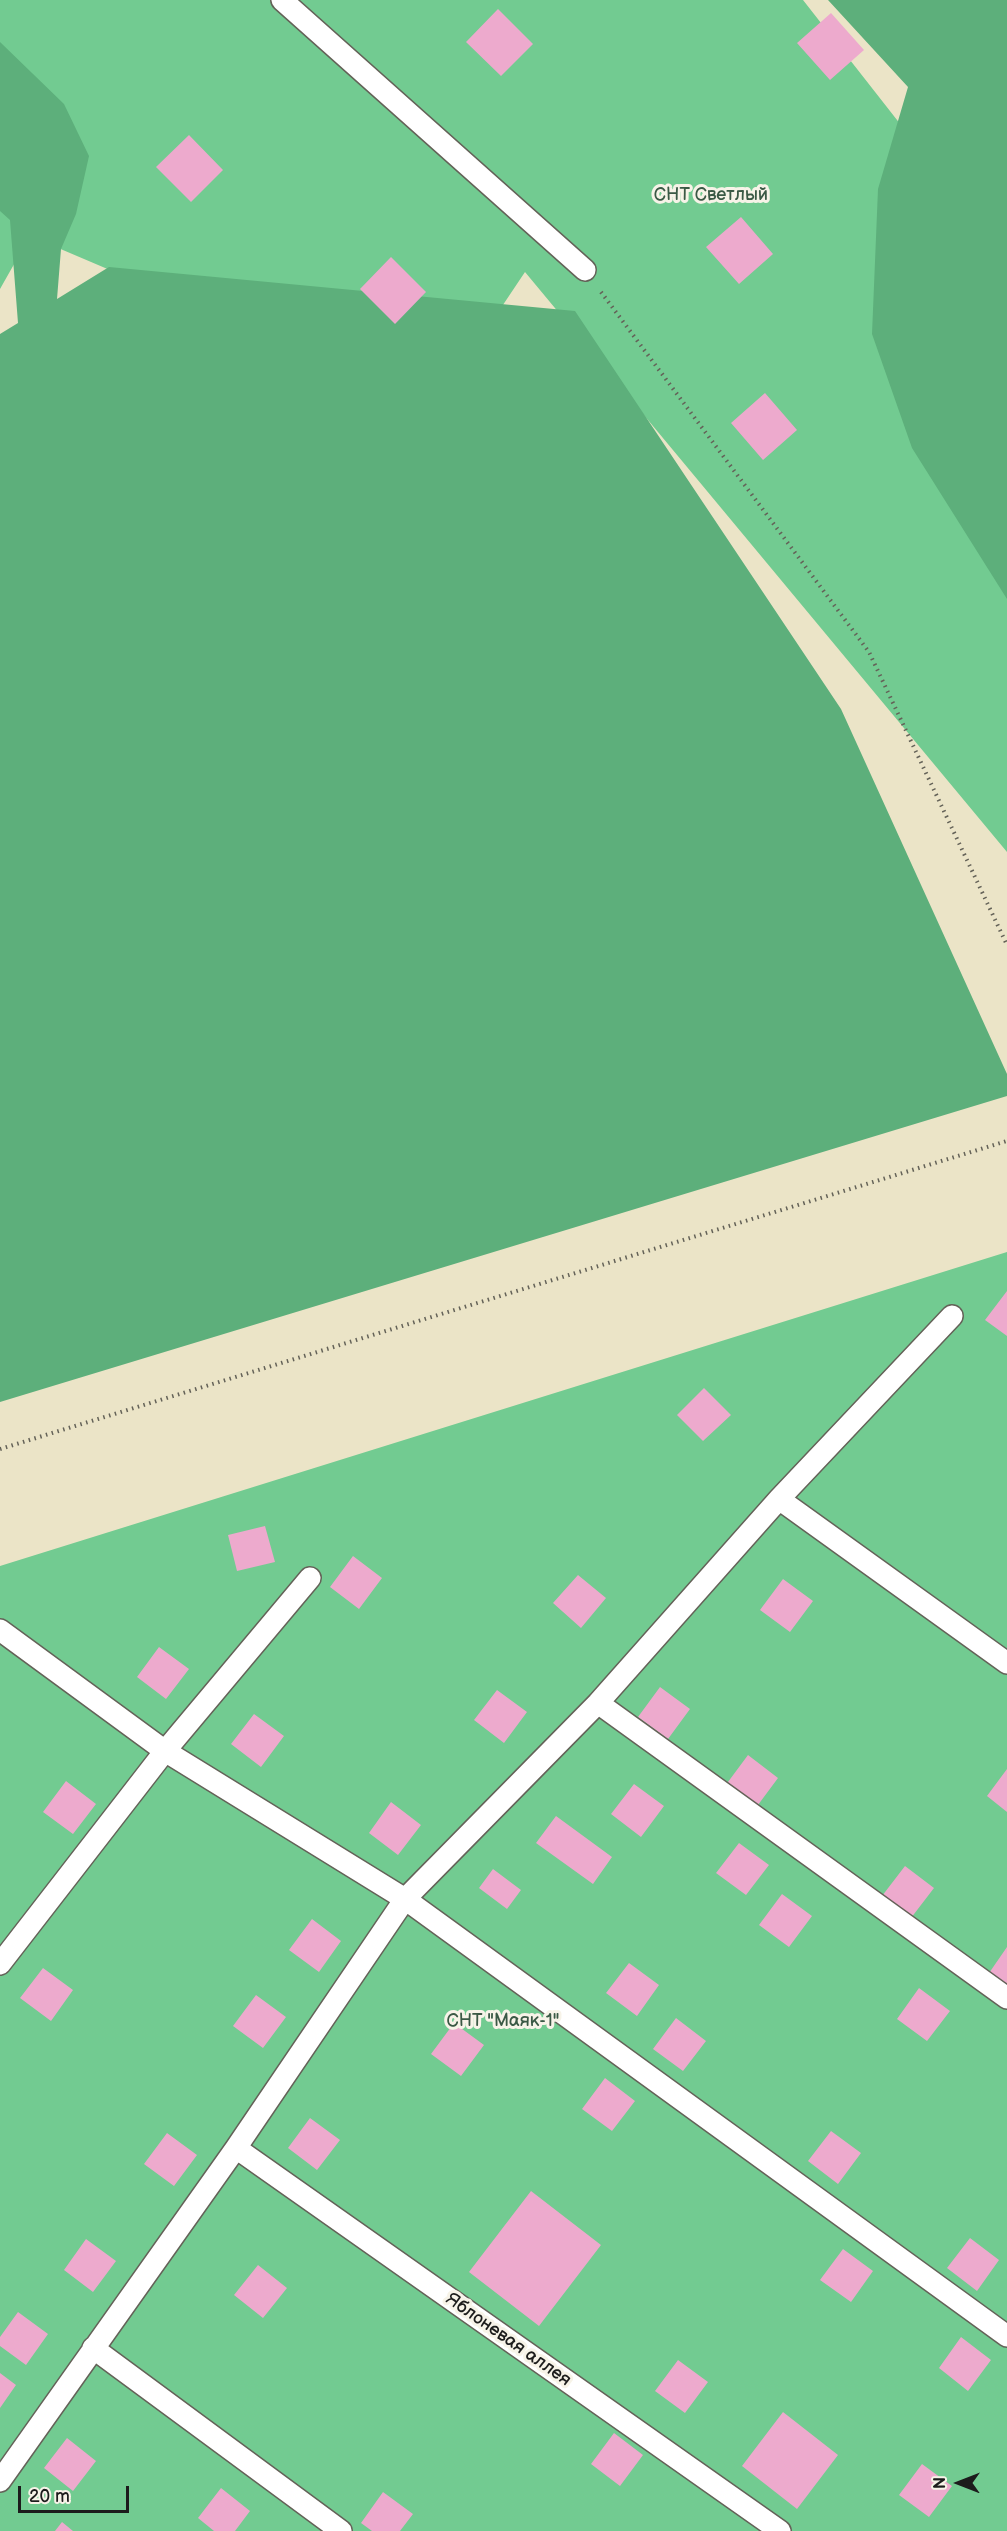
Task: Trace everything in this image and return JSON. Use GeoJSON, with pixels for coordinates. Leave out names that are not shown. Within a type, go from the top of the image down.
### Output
{"type":"FeatureCollection","features":[{"type":"Feature","properties":{"kind":"lane"},"geometry":{"type":"LineString","coordinates":[[282,0],[585,270]]}},
{"type":"Feature","properties":{"kind":"lane"},"geometry":{"type":"LineString","coordinates":[[0,2481],[236,2148],[405,1899],[598,1703],[779,1499],[952,1316]]}},
{"type":"Feature","properties":{"kind":"lane"},"geometry":{"type":"LineString","coordinates":[[779,1499],[1007,1663]]}},
{"type":"Feature","properties":{"kind":"lane"},"geometry":{"type":"LineString","coordinates":[[0,1964],[165,1751],[310,1578]]}},
{"type":"Feature","properties":{"kind":"lane"},"geometry":{"type":"LineString","coordinates":[[0,1630],[165,1751],[405,1899],[1007,2336]]}},
{"type":"Feature","properties":{"kind":"lane"},"geometry":{"type":"LineString","coordinates":[[598,1703],[1007,1998]]}},
{"type":"Feature","properties":{"kind":"lane","name":"Яблоневая аллея"},"geometry":{"type":"LineString","coordinates":[[236,2148],[780,2531]]}},
{"type":"Feature","properties":{"kind":"lane"},"geometry":{"type":"LineString","coordinates":[[93,2348],[341,2531]]}},
{"type":"Feature","properties":{"kind":"path"},"geometry":{"type":"LineString","coordinates":[[585,270],[869,652],[1007,945]]}},
{"type":"Feature","properties":{"kind":"path"},"geometry":{"type":"LineString","coordinates":[[0,1449],[1007,1141]]}},
{"type":"Feature","properties":{"kind":"green space","name":"СНТ Светлый"},"geometry":{"type":"Polygon","coordinates":[[[0,0],[803,0],[937,171],[1007,476],[1007,852],[525,272],[434,408],[30,236],[0,289],[0,0]]]}},
{"type":"Feature","properties":{"kind":"green space"},"geometry":{"type":"Polygon","coordinates":[[[828,0],[1007,0],[1007,599],[912,448],[872,334],[878,189],[908,87],[828,0]]]}},
{"type":"Feature","properties":{"kind":"green space"},"geometry":{"type":"Polygon","coordinates":[[[0,42],[64,104],[89,156],[76,214],[61,249],[57,299],[109,267],[575,311],[841,709],[1007,1074],[1007,1096],[0,1402],[0,334],[18,323],[10,220],[0,211],[0,42]]]}},
{"type":"Feature","properties":{"kind":"green space","name":"СНТ \"Маяк-1\""},"geometry":{"type":"Polygon","coordinates":[[[1007,1252],[1007,2531],[0,2531],[0,1566],[1007,1252]]]}},
{"type":"Feature","properties":{"kind":"building"},"geometry":{"type":"Polygon","coordinates":[[[498,9],[533,44],[501,76],[466,42],[498,9]]]}},
{"type":"Feature","properties":{"kind":"building"},"geometry":{"type":"Polygon","coordinates":[[[831,13],[864,50],[830,80],[797,43],[831,13]]]}},
{"type":"Feature","properties":{"kind":"building"},"geometry":{"type":"Polygon","coordinates":[[[189,135],[223,170],[191,202],[156,167],[189,135]]]}},
{"type":"Feature","properties":{"kind":"building"},"geometry":{"type":"Polygon","coordinates":[[[741,217],[773,254],[739,284],[706,247],[741,217]]]}},
{"type":"Feature","properties":{"kind":"building"},"geometry":{"type":"Polygon","coordinates":[[[391,257],[426,292],[395,324],[360,289],[391,257]]]}},
{"type":"Feature","properties":{"kind":"building"},"geometry":{"type":"Polygon","coordinates":[[[765,393],[797,430],[763,460],[731,423],[765,393]]]}},
{"type":"Feature","properties":{"kind":"building"},"geometry":{"type":"Polygon","coordinates":[[[1007,1291],[1007,1336],[985,1320],[1007,1291]]]}},
{"type":"Feature","properties":{"kind":"building"},"geometry":{"type":"Polygon","coordinates":[[[704,1388],[731,1415],[703,1441],[677,1415],[704,1388]]]}},
{"type":"Feature","properties":{"kind":"building"},"geometry":{"type":"Polygon","coordinates":[[[265,1526],[275,1562],[237,1571],[228,1535],[265,1526]]]}},
{"type":"Feature","properties":{"kind":"building"},"geometry":{"type":"Polygon","coordinates":[[[353,1556],[382,1578],[359,1609],[330,1587],[353,1556]]]}},
{"type":"Feature","properties":{"kind":"building"},"geometry":{"type":"Polygon","coordinates":[[[578,1575],[606,1598],[581,1628],[553,1603],[578,1575]]]}},
{"type":"Feature","properties":{"kind":"building"},"geometry":{"type":"Polygon","coordinates":[[[783,1579],[813,1601],[790,1632],[760,1610],[783,1579]]]}},
{"type":"Feature","properties":{"kind":"building"},"geometry":{"type":"Polygon","coordinates":[[[159,1647],[189,1669],[166,1699],[137,1677],[159,1647]]]}},
{"type":"Feature","properties":{"kind":"building"},"geometry":{"type":"Polygon","coordinates":[[[660,1687],[690,1709],[668,1739],[638,1717],[660,1687]]]}},
{"type":"Feature","properties":{"kind":"building"},"geometry":{"type":"Polygon","coordinates":[[[497,1690],[527,1712],[504,1743],[474,1720],[497,1690]]]}},
{"type":"Feature","properties":{"kind":"building"},"geometry":{"type":"Polygon","coordinates":[[[254,1714],[284,1736],[261,1767],[231,1744],[254,1714]]]}},
{"type":"Feature","properties":{"kind":"building"},"geometry":{"type":"Polygon","coordinates":[[[748,1755],[778,1778],[755,1809],[725,1786],[748,1755]]]}},
{"type":"Feature","properties":{"kind":"building"},"geometry":{"type":"Polygon","coordinates":[[[1007,1769],[1007,1812],[987,1796],[1007,1769]]]}},
{"type":"Feature","properties":{"kind":"building"},"geometry":{"type":"Polygon","coordinates":[[[66,1781],[96,1804],[73,1834],[43,1812],[66,1781]]]}},
{"type":"Feature","properties":{"kind":"building"},"geometry":{"type":"Polygon","coordinates":[[[634,1784],[664,1806],[641,1837],[611,1814],[634,1784]]]}},
{"type":"Feature","properties":{"kind":"building"},"geometry":{"type":"Polygon","coordinates":[[[391,1802],[421,1825],[398,1855],[369,1833],[391,1802]]]}},
{"type":"Feature","properties":{"kind":"building"},"geometry":{"type":"Polygon","coordinates":[[[556,1816],[612,1857],[593,1884],[536,1843],[556,1816]]]}},
{"type":"Feature","properties":{"kind":"building"},"geometry":{"type":"Polygon","coordinates":[[[739,1843],[769,1865],[746,1895],[716,1873],[739,1843]]]}},
{"type":"Feature","properties":{"kind":"building"},"geometry":{"type":"Polygon","coordinates":[[[905,1866],[934,1888],[911,1918],[882,1896],[905,1866]]]}},
{"type":"Feature","properties":{"kind":"building"},"geometry":{"type":"Polygon","coordinates":[[[493,1869],[521,1890],[507,1909],[479,1888],[493,1869]]]}},
{"type":"Feature","properties":{"kind":"building"},"geometry":{"type":"Polygon","coordinates":[[[782,1894],[812,1916],[789,1947],[759,1925],[782,1894]]]}},
{"type":"Feature","properties":{"kind":"building"},"geometry":{"type":"Polygon","coordinates":[[[312,1919],[341,1941],[319,1972],[289,1950],[312,1919]]]}},
{"type":"Feature","properties":{"kind":"building"},"geometry":{"type":"Polygon","coordinates":[[[1007,1947],[1007,1990],[987,1976],[1007,1947]]]}},
{"type":"Feature","properties":{"kind":"building"},"geometry":{"type":"Polygon","coordinates":[[[629,1963],[659,1985],[637,2016],[606,1993],[629,1963]]]}},
{"type":"Feature","properties":{"kind":"building"},"geometry":{"type":"Polygon","coordinates":[[[43,1968],[73,1990],[51,2021],[20,1998],[43,1968]]]}},
{"type":"Feature","properties":{"kind":"building"},"geometry":{"type":"Polygon","coordinates":[[[919,1988],[950,2011],[927,2041],[897,2019],[919,1988]]]}},
{"type":"Feature","properties":{"kind":"building"},"geometry":{"type":"Polygon","coordinates":[[[256,1995],[286,2017],[263,2048],[233,2026],[256,1995]]]}},
{"type":"Feature","properties":{"kind":"building"},"geometry":{"type":"Polygon","coordinates":[[[676,2018],[706,2041],[683,2071],[653,2049],[676,2018]]]}},
{"type":"Feature","properties":{"kind":"building"},"geometry":{"type":"Polygon","coordinates":[[[454,2023],[484,2045],[461,2076],[431,2054],[454,2023]]]}},
{"type":"Feature","properties":{"kind":"building"},"geometry":{"type":"Polygon","coordinates":[[[605,2078],[635,2101],[612,2131],[582,2109],[605,2078]]]}},
{"type":"Feature","properties":{"kind":"building"},"geometry":{"type":"Polygon","coordinates":[[[310,2118],[340,2140],[317,2170],[288,2148],[310,2118]]]}},
{"type":"Feature","properties":{"kind":"building"},"geometry":{"type":"Polygon","coordinates":[[[831,2131],[861,2153],[838,2184],[808,2161],[831,2131]]]}},
{"type":"Feature","properties":{"kind":"building"},"geometry":{"type":"Polygon","coordinates":[[[167,2133],[197,2155],[174,2186],[144,2164],[167,2133]]]}},
{"type":"Feature","properties":{"kind":"building"},"geometry":{"type":"Polygon","coordinates":[[[531,2191],[601,2245],[539,2326],[469,2272],[531,2191]]]}},
{"type":"Feature","properties":{"kind":"building"},"geometry":{"type":"Polygon","coordinates":[[[970,2238],[999,2260],[977,2291],[947,2268],[970,2238]]]}},
{"type":"Feature","properties":{"kind":"building"},"geometry":{"type":"Polygon","coordinates":[[[86,2239],[116,2261],[93,2292],[64,2270],[86,2239]]]}},
{"type":"Feature","properties":{"kind":"building"},"geometry":{"type":"Polygon","coordinates":[[[843,2249],[873,2271],[851,2302],[820,2280],[843,2249]]]}},
{"type":"Feature","properties":{"kind":"building"},"geometry":{"type":"Polygon","coordinates":[[[258,2265],[287,2288],[263,2318],[234,2295],[258,2265]]]}},
{"type":"Feature","properties":{"kind":"building"},"geometry":{"type":"Polygon","coordinates":[[[18,2312],[48,2334],[26,2365],[0,2346],[0,2337],[18,2312]]]}},
{"type":"Feature","properties":{"kind":"building"},"geometry":{"type":"Polygon","coordinates":[[[961,2337],[991,2360],[968,2391],[939,2368],[961,2337]]]}},
{"type":"Feature","properties":{"kind":"building"},"geometry":{"type":"Polygon","coordinates":[[[678,2360],[708,2382],[685,2413],[655,2391],[678,2360]]]}},
{"type":"Feature","properties":{"kind":"building"},"geometry":{"type":"Polygon","coordinates":[[[0,2373],[16,2385],[0,2408],[0,2373]]]}},
{"type":"Feature","properties":{"kind":"building"},"geometry":{"type":"Polygon","coordinates":[[[783,2412],[838,2455],[797,2509],[742,2466],[783,2412]]]}},
{"type":"Feature","properties":{"kind":"building"},"geometry":{"type":"Polygon","coordinates":[[[614,2433],[643,2455],[620,2486],[591,2464],[614,2433]]]}},
{"type":"Feature","properties":{"kind":"building"},"geometry":{"type":"Polygon","coordinates":[[[67,2438],[96,2461],[73,2491],[44,2468],[67,2438]]]}},
{"type":"Feature","properties":{"kind":"building"},"geometry":{"type":"Polygon","coordinates":[[[922,2464],[952,2486],[929,2517],[899,2495],[922,2464]]]}},
{"type":"Feature","properties":{"kind":"building"},"geometry":{"type":"Polygon","coordinates":[[[221,2488],[250,2511],[235,2531],[214,2531],[198,2518],[221,2488]]]}},
{"type":"Feature","properties":{"kind":"building"},"geometry":{"type":"Polygon","coordinates":[[[383,2492],[413,2514],[400,2531],[372,2531],[361,2523],[383,2492]]]}},
{"type":"Feature","properties":{"kind":"building"},"geometry":{"type":"Polygon","coordinates":[[[62,2522],[73,2531],[55,2531],[62,2522]]]}}]}
